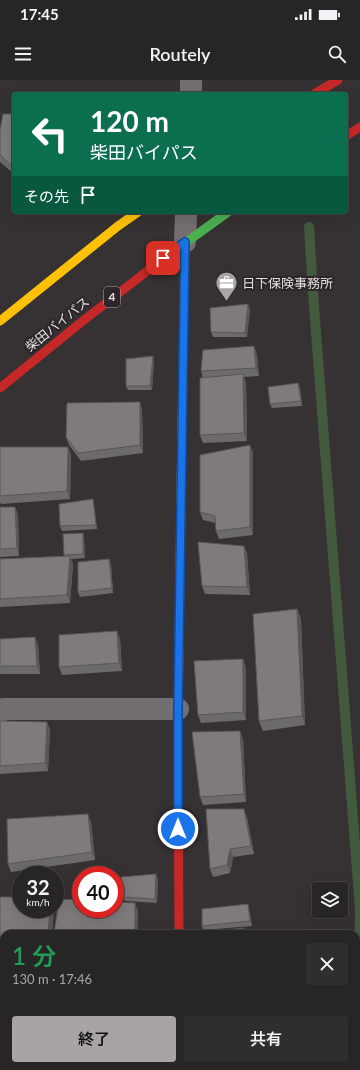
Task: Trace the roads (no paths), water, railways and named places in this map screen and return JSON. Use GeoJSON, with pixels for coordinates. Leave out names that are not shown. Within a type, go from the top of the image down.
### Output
{"type":"FeatureCollection","features":[{"type":"Feature","properties":{"kind":"main road"},"geometry":{"type":"LineString","coordinates":[[317,92],[338,80]]}},
{"type":"Feature","properties":{"kind":"main road"},"geometry":{"type":"LineString","coordinates":[[348,135],[360,127]]}},
{"type":"Feature","properties":{"kind":"main road"},"geometry":{"type":"LineString","coordinates":[[0,321],[118,226],[135,214]]}},
{"type":"Feature","properties":{"kind":"main road","name":"柴田バイパス"},"geometry":{"type":"LineString","coordinates":[[0,388],[71,328],[185,242],[225,214]]}},
{"type":"Feature","properties":{"kind":"main road"},"geometry":{"type":"LineString","coordinates":[[179,930],[178,709],[185,242]]}},
{"type":"Feature","properties":{"kind":"street"},"geometry":{"type":"LineString","coordinates":[[190,92],[191,80]]}},
{"type":"Feature","properties":{"kind":"street"},"geometry":{"type":"LineString","coordinates":[[185,242],[186,214]]}},
{"type":"Feature","properties":{"kind":"street"},"geometry":{"type":"LineString","coordinates":[[0,712],[3,709],[178,709]]}},
{"type":"Feature","properties":{"kind":"waterway"},"geometry":{"type":"LineString","coordinates":[[309,227],[360,910],[360,930]]}},
{"type":"Feature","properties":{"kind":"place","name":"日下保険事務所"},"geometry":{"type":"Point","coordinates":[227,302]}}]}
